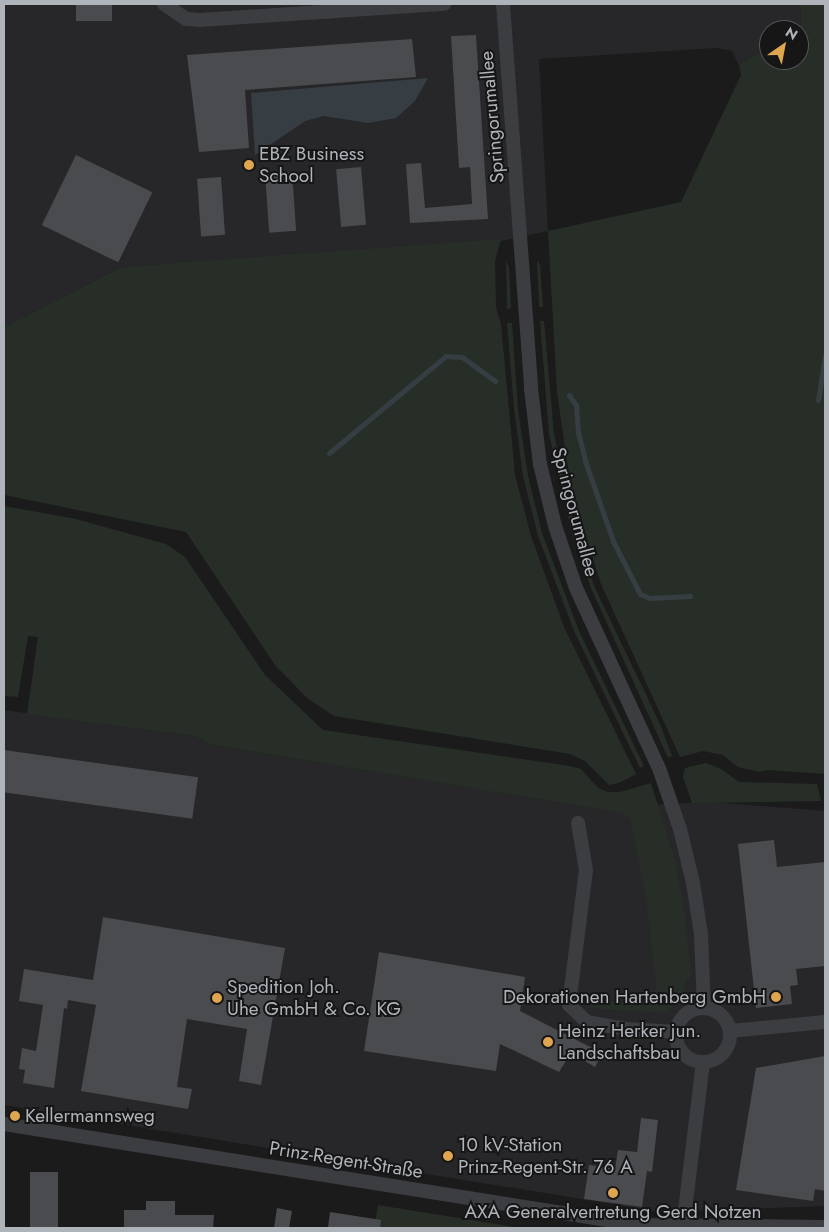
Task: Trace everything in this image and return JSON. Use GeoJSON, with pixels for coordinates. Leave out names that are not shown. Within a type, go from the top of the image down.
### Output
{"type":"FeatureCollection","features":[{"type":"Feature","properties":{"kind":"street"},"geometry":{"type":"LineString","coordinates":[[164,4],[186,20],[444,4]]}},
{"type":"Feature","properties":{"kind":"street","name":"Springorumallee"},"geometry":{"type":"LineString","coordinates":[[503,4],[528,361],[540,464],[555,526],[576,588],[660,771],[680,828],[701,934],[704,1008]]}},
{"type":"Feature","properties":{"kind":"street"},"geometry":{"type":"LineString","coordinates":[[578,823],[586,870],[569,1005],[587,1022],[625,1029],[676,1032]]}},
{"type":"Feature","properties":{"kind":"street"},"geometry":{"type":"LineString","coordinates":[[704,1008],[723,1017],[730,1032],[725,1050],[712,1060],[703,1062],[688,1057],[681,1050],[676,1032],[687,1013],[704,1008]]}},
{"type":"Feature","properties":{"kind":"street"},"geometry":{"type":"LineString","coordinates":[[730,1032],[825,1022]]}},
{"type":"Feature","properties":{"kind":"street"},"geometry":{"type":"LineString","coordinates":[[683,1227],[703,1062]]}},
{"type":"Feature","properties":{"kind":"street","name":"Prinz-Regent-Straße"},"geometry":{"type":"LineString","coordinates":[[4,1124],[638,1227],[825,1226]]}},
{"type":"Feature","properties":{"kind":"shaded area","name":"EBZ Business School"},"geometry":{"type":"Polygon","coordinates":[[[4,4],[800,4],[801,20],[759,20],[759,52],[739,65],[732,51],[716,48],[539,59],[548,231],[501,241],[122,267],[4,327],[4,4]]]}},
{"type":"Feature","properties":{"kind":"shaded area"},"geometry":{"type":"Polygon","coordinates":[[[800,4],[825,4],[825,774],[767,770],[760,772],[738,767],[723,755],[703,751],[680,757],[601,584],[571,489],[557,392],[548,231],[681,202],[741,75],[739,65],[759,52],[759,70],[809,70],[809,20],[801,20],[800,4]]]}},
{"type":"Feature","properties":{"kind":"shaded area"},"geometry":{"type":"Polygon","coordinates":[[[428,78],[415,101],[396,118],[368,123],[324,116],[305,121],[255,155],[251,93],[428,78]]]}},
{"type":"Feature","properties":{"kind":"shaded area"},"geometry":{"type":"Polygon","coordinates":[[[501,239],[495,261],[496,308],[501,324],[515,475],[531,536],[564,627],[636,774],[619,783],[609,785],[585,761],[570,754],[334,716],[307,698],[275,665],[186,532],[4,495],[4,327],[122,267],[501,239]]]}},
{"type":"Feature","properties":{"kind":"shaded area"},"geometry":{"type":"Polygon","coordinates":[[[537,260],[540,265],[543,307],[539,307],[537,260]]]}},
{"type":"Feature","properties":{"kind":"shaded area"},"geometry":{"type":"Polygon","coordinates":[[[506,261],[509,267],[511,308],[507,309],[506,261]]]}},
{"type":"Feature","properties":{"kind":"shaded area"},"geometry":{"type":"Polygon","coordinates":[[[540,321],[544,321],[554,434],[577,537],[595,588],[660,724],[672,756],[668,758],[591,588],[573,538],[549,434],[540,321]]]}},
{"type":"Feature","properties":{"kind":"shaded area"},"geometry":{"type":"Polygon","coordinates":[[[507,323],[512,323],[518,410],[528,476],[542,533],[579,631],[644,766],[640,768],[574,631],[538,536],[523,476],[514,408],[507,323]]]}},
{"type":"Feature","properties":{"kind":"shaded area"},"geometry":{"type":"Polygon","coordinates":[[[4,506],[76,519],[166,544],[185,557],[265,675],[323,730],[570,766],[581,769],[598,788],[608,792],[620,792],[651,783],[676,864],[685,917],[691,978],[686,979],[683,997],[665,1013],[589,1008],[594,1001],[658,1002],[646,897],[630,818],[622,813],[212,745],[194,736],[27,714],[38,637],[28,636],[18,697],[4,696],[4,506]]]}},
{"type":"Feature","properties":{"kind":"shaded area"},"geometry":{"type":"Polygon","coordinates":[[[4,710],[194,736],[212,745],[570,804],[600,807],[711,802],[825,811],[825,1206],[661,1212],[4,1105],[4,710]]]}},
{"type":"Feature","properties":{"kind":"shaded area"},"geometry":{"type":"Polygon","coordinates":[[[706,763],[721,769],[739,782],[817,784],[821,801],[692,803],[683,777],[685,768],[706,763]]]}},
{"type":"Feature","properties":{"kind":"shaded area"},"geometry":{"type":"Polygon","coordinates":[[[378,1205],[521,1228],[374,1228],[378,1205]]]}},
{"type":"Feature","properties":{"kind":"building"},"geometry":{"type":"Polygon","coordinates":[[[76,4],[112,4],[112,21],[76,21],[76,4]]]}},
{"type":"Feature","properties":{"kind":"building"},"geometry":{"type":"Polygon","coordinates":[[[476,35],[488,219],[410,223],[406,164],[421,163],[425,208],[472,204],[470,167],[459,168],[451,36],[476,35]]]}},
{"type":"Feature","properties":{"kind":"building"},"geometry":{"type":"Polygon","coordinates":[[[412,39],[416,77],[245,90],[249,148],[199,152],[187,55],[412,39]]]}},
{"type":"Feature","properties":{"kind":"building"},"geometry":{"type":"Polygon","coordinates":[[[76,155],[152,192],[118,262],[42,225],[76,155]]]}},
{"type":"Feature","properties":{"kind":"building"},"geometry":{"type":"Polygon","coordinates":[[[361,167],[366,225],[341,227],[336,169],[361,167]]]}},
{"type":"Feature","properties":{"kind":"building"},"geometry":{"type":"Polygon","coordinates":[[[292,172],[296,231],[269,233],[265,174],[292,172]]]}},
{"type":"Feature","properties":{"kind":"building"},"geometry":{"type":"Polygon","coordinates":[[[221,177],[225,235],[201,237],[197,179],[221,177]]]}},
{"type":"Feature","properties":{"kind":"building"},"geometry":{"type":"Polygon","coordinates":[[[4,750],[198,777],[192,819],[4,792],[4,750]]]}},
{"type":"Feature","properties":{"kind":"building"},"geometry":{"type":"Polygon","coordinates":[[[774,840],[777,867],[825,862],[825,966],[796,969],[798,985],[790,986],[792,1004],[756,1008],[738,844],[774,840]]]}},
{"type":"Feature","properties":{"kind":"building"},"geometry":{"type":"Polygon","coordinates":[[[103,917],[285,948],[261,1085],[239,1081],[247,1029],[187,1019],[177,1087],[192,1089],[188,1109],[81,1091],[96,1005],[68,1000],[67,1009],[64,1008],[54,1088],[23,1083],[25,1070],[19,1069],[22,1048],[36,1051],[43,1005],[19,1001],[24,969],[93,980],[103,917]]]}},
{"type":"Feature","properties":{"kind":"building"},"geometry":{"type":"Polygon","coordinates":[[[379,952],[525,977],[520,1011],[602,1053],[595,1067],[571,1053],[559,1072],[500,1044],[496,1071],[364,1051],[379,952]]]}},
{"type":"Feature","properties":{"kind":"building"},"geometry":{"type":"Polygon","coordinates":[[[825,1056],[825,1191],[815,1189],[813,1201],[736,1190],[756,1068],[825,1056]]]}},
{"type":"Feature","properties":{"kind":"building"},"geometry":{"type":"Polygon","coordinates":[[[641,1118],[658,1120],[652,1172],[647,1171],[642,1207],[584,1199],[589,1165],[615,1169],[618,1150],[637,1152],[641,1118]]]}},
{"type":"Feature","properties":{"kind":"building"},"geometry":{"type":"Polygon","coordinates":[[[30,1172],[58,1172],[58,1228],[30,1228],[30,1172]]]}},
{"type":"Feature","properties":{"kind":"building"},"geometry":{"type":"Polygon","coordinates":[[[146,1201],[175,1201],[175,1215],[214,1215],[213,1228],[124,1228],[124,1210],[146,1210],[146,1201]]]}},
{"type":"Feature","properties":{"kind":"building"},"geometry":{"type":"Polygon","coordinates":[[[277,1208],[292,1211],[289,1228],[274,1228],[277,1208]]]}},
{"type":"Feature","properties":{"kind":"building"},"geometry":{"type":"Polygon","coordinates":[[[330,1212],[381,1220],[380,1228],[328,1228],[330,1212]]]}},
{"type":"Feature","properties":{"kind":"waterway"},"geometry":{"type":"LineString","coordinates":[[329,453],[446,356],[462,357],[495,381]]}},
{"type":"Feature","properties":{"kind":"waterway"},"geometry":{"type":"LineString","coordinates":[[818,400],[825,356]]}},
{"type":"Feature","properties":{"kind":"waterway"},"geometry":{"type":"LineString","coordinates":[[569,395],[576,405],[578,432],[585,461],[613,541],[640,594],[650,598],[690,596]]}},
{"type":"Feature","properties":{"kind":"place","name":"EBZ Business School"},"geometry":{"type":"Point","coordinates":[249,165]}},
{"type":"Feature","properties":{"kind":"place","name":"Dekorationen Hartenberg GmbH"},"geometry":{"type":"Point","coordinates":[776,997]}},
{"type":"Feature","properties":{"kind":"place","name":"Spedition Joh. Uhe GmbH & Co. KG"},"geometry":{"type":"Point","coordinates":[217,998]}},
{"type":"Feature","properties":{"kind":"place","name":"Heinz Herker jun. Landschaftsbau"},"geometry":{"type":"Point","coordinates":[548,1042]}},
{"type":"Feature","properties":{"kind":"place","name":"Kellermannsweg"},"geometry":{"type":"Point","coordinates":[15,1116]}},
{"type":"Feature","properties":{"kind":"place","name":"10 kV-Station Prinz-Regent-Str. 76 A"},"geometry":{"type":"Point","coordinates":[448,1156]}},
{"type":"Feature","properties":{"kind":"place","name":"AXA Generalvertretung Gerd Notzen"},"geometry":{"type":"Point","coordinates":[613,1193]}}]}
